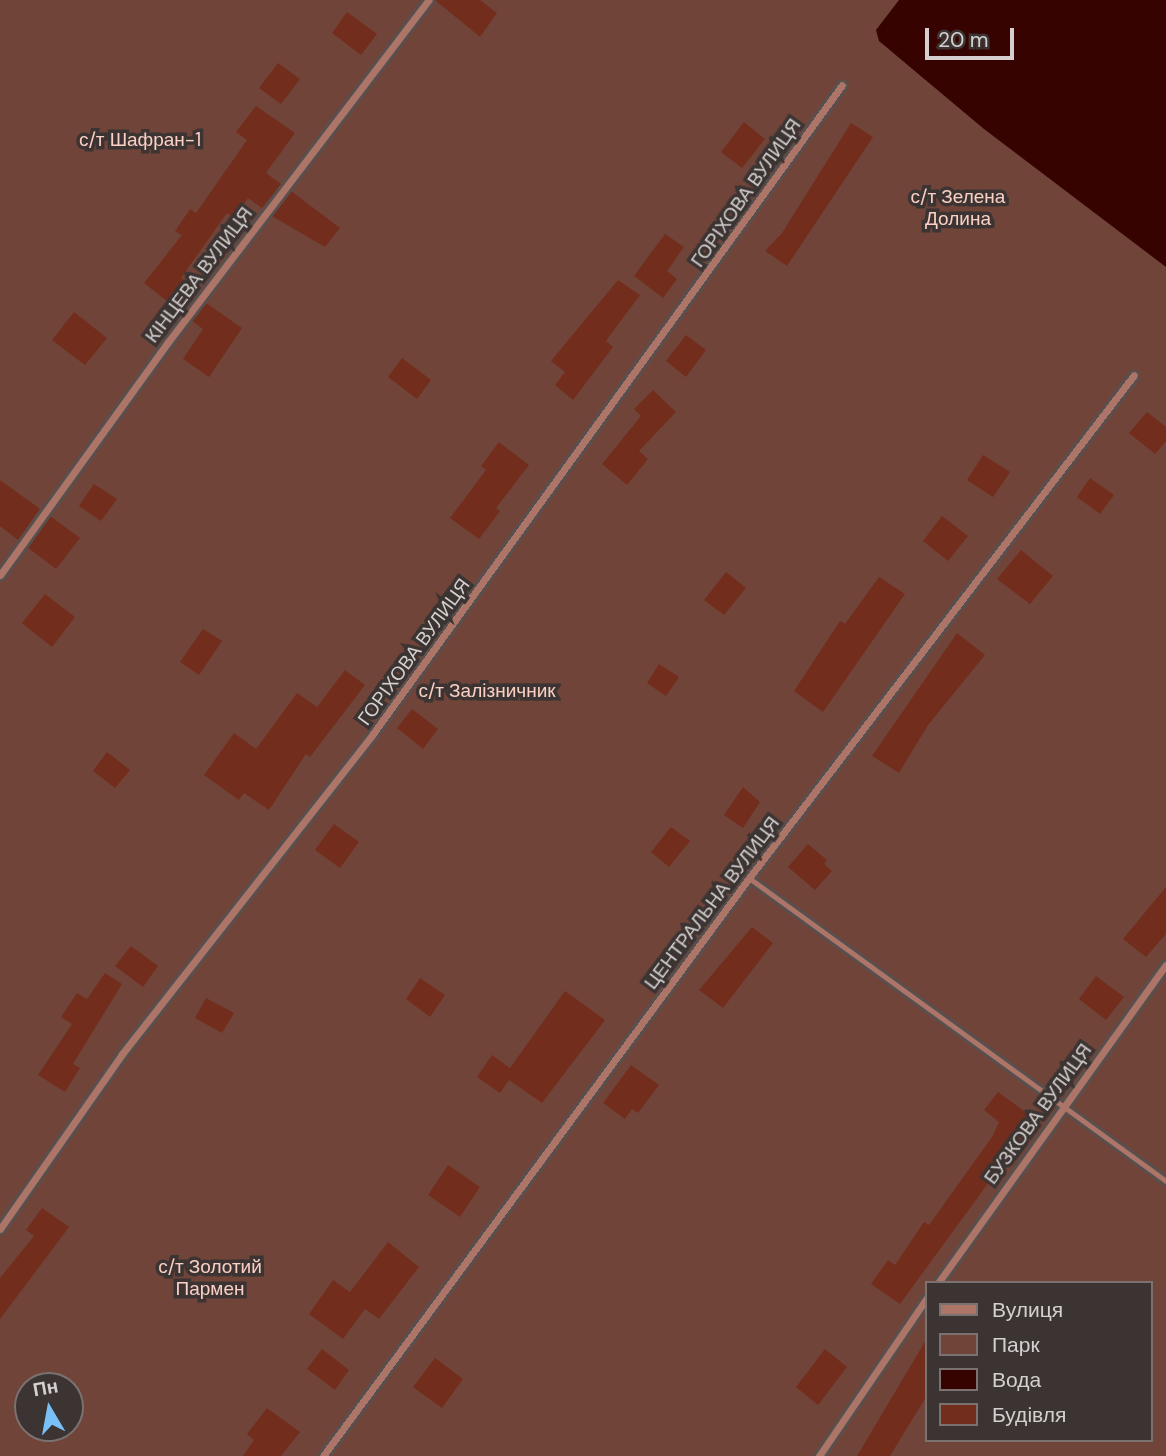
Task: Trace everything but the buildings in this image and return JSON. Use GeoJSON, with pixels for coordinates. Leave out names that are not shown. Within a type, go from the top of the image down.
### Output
{"type":"FeatureCollection","features":[{"type":"Feature","properties":{"kind":"street","name":"КІНЦЕВА ВУЛИЦЯ"},"geometry":{"type":"LineString","coordinates":[[0,575],[167,342],[429,0]]}},
{"type":"Feature","properties":{"kind":"street","name":"ГОРІХОВА ВУЛИЦЯ"},"geometry":{"type":"LineString","coordinates":[[0,1229],[122,1054],[372,735],[842,85]]}},
{"type":"Feature","properties":{"kind":"street","name":"ЦЕНТРАЛЬНА ВУЛИЦЯ"},"geometry":{"type":"LineString","coordinates":[[323,1456],[749,878],[1134,375]]}},
{"type":"Feature","properties":{"kind":"street","name":"БУЗКОВА ВУЛИЦЯ"},"geometry":{"type":"LineString","coordinates":[[939,1281],[1166,965]]}},
{"type":"Feature","properties":{"kind":"street"},"geometry":{"type":"LineString","coordinates":[[819,1456],[925,1300]]}},
{"type":"Feature","properties":{"kind":"lane"},"geometry":{"type":"LineString","coordinates":[[749,878],[1166,1181]]}},
{"type":"Feature","properties":{"kind":"green space","name":"с/т Залізничник"},"geometry":{"type":"Polygon","coordinates":[[[0,0],[1166,0],[1166,1456],[0,1456],[0,0]]]}},
{"type":"Feature","properties":{"kind":"water"},"geometry":{"type":"Polygon","coordinates":[[[899,0],[1166,0],[1166,267],[984,129],[879,41],[876,30],[899,0]]]}},
{"type":"Feature","properties":{"kind":"park label","name":"с/т Шафран-1"},"geometry":{"type":"Point","coordinates":[140,140]}},
{"type":"Feature","properties":{"kind":"park label","name":"с/т Зелена Долина"},"geometry":{"type":"Point","coordinates":[958,208]}},
{"type":"Feature","properties":{"kind":"park label","name":"с/т Золотий Пармен"},"geometry":{"type":"Point","coordinates":[210,1278]}}]}
